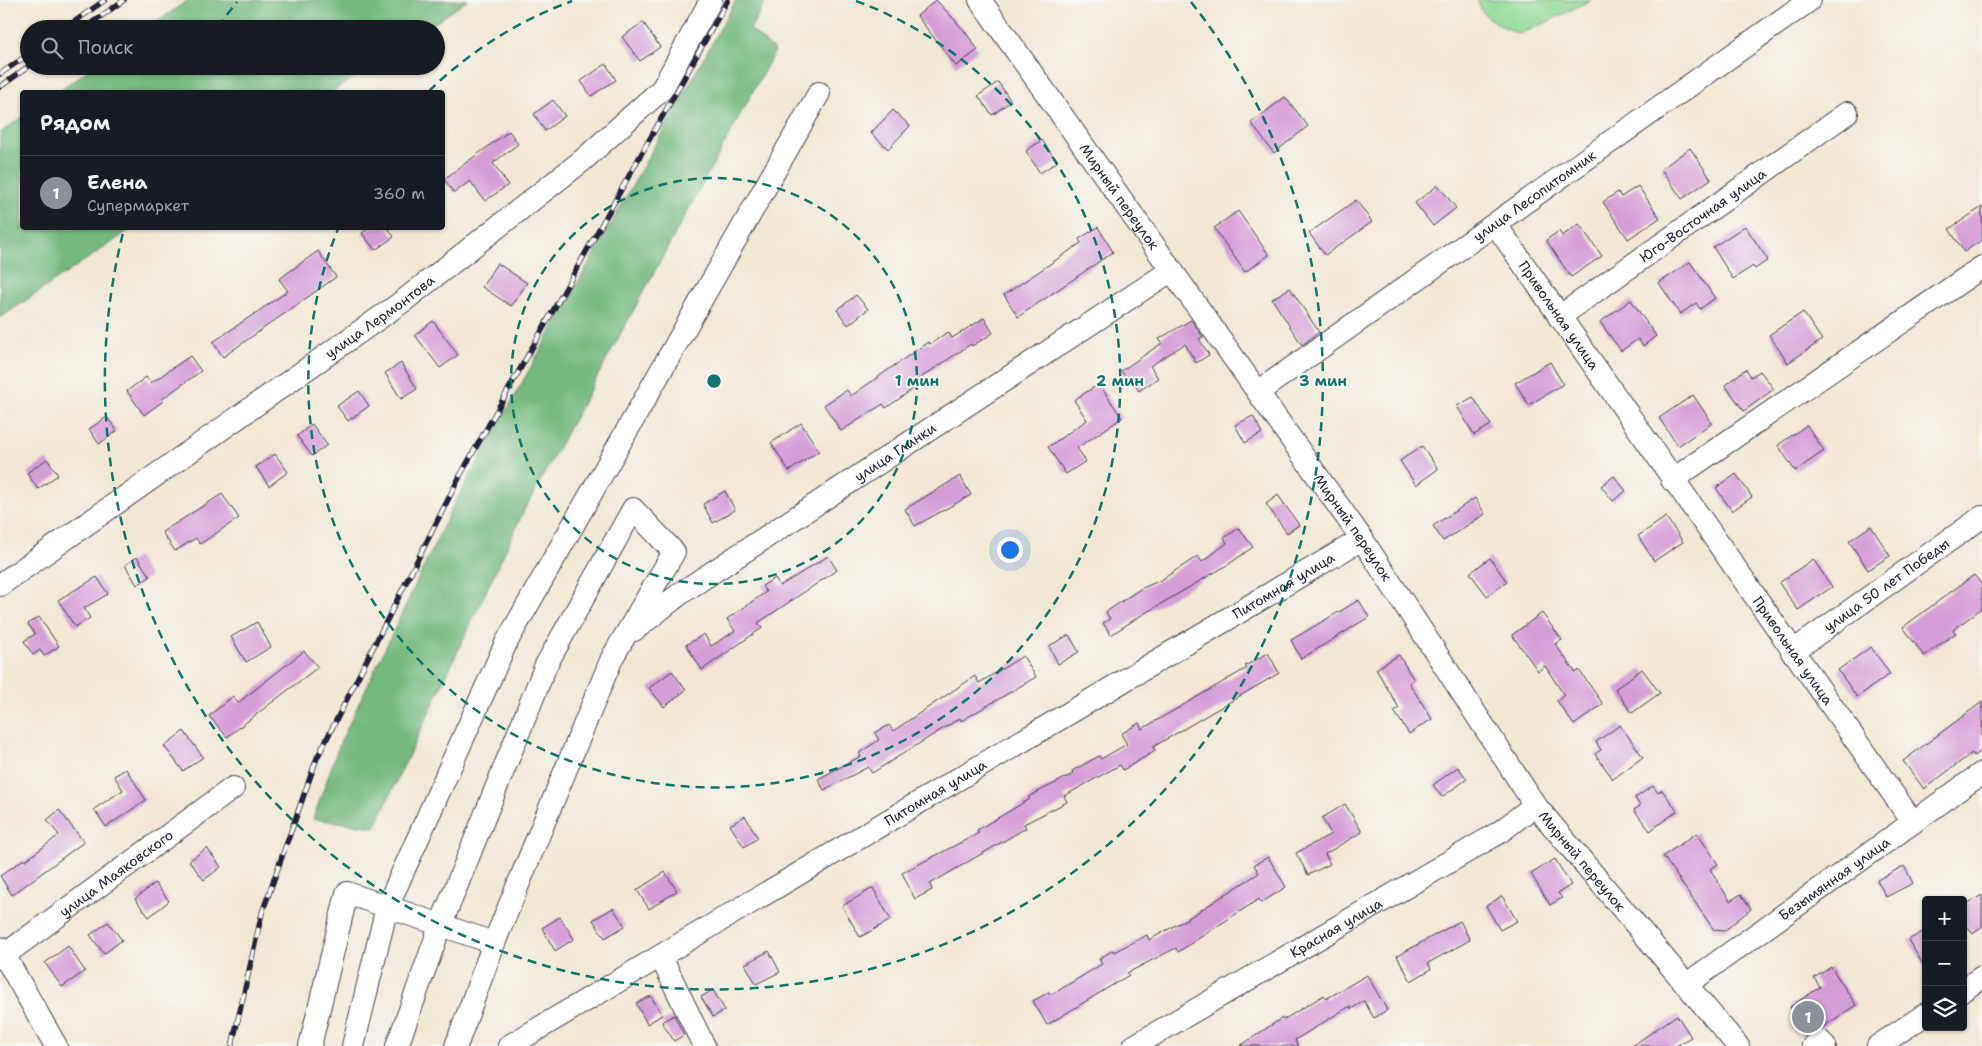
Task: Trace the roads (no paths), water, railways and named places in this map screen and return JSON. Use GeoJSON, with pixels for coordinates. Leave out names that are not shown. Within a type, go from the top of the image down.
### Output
{"type":"FeatureCollection","features":[{"type":"Feature","properties":{"kind":"street","name":"улица Лермонтова"},"geometry":{"type":"LineString","coordinates":[[0,585],[402,302],[583,160],[662,89],[711,0]]}},
{"type":"Feature","properties":{"kind":"street","name":"Мирный переулок"},"geometry":{"type":"LineString","coordinates":[[980,0],[1362,539],[1535,804],[1738,1046]]}},
{"type":"Feature","properties":{"kind":"street","name":"улица Лесопитомник"},"geometry":{"type":"LineString","coordinates":[[1258,392],[1496,225],[1810,0]]}},
{"type":"Feature","properties":{"kind":"street"},"geometry":{"type":"LineString","coordinates":[[353,1046],[387,907],[506,643],[819,93]]}},
{"type":"Feature","properties":{"kind":"street","name":"Юго-Восточная улица"},"geometry":{"type":"LineString","coordinates":[[1559,317],[1847,112]]}},
{"type":"Feature","properties":{"kind":"street","name":"Привольная улица"},"geometry":{"type":"LineString","coordinates":[[1496,225],[1912,822]]}},
{"type":"Feature","properties":{"kind":"street"},"geometry":{"type":"LineString","coordinates":[[1672,480],[1982,267]]}},
{"type":"Feature","properties":{"kind":"street","name":"улица Глинки"},"geometry":{"type":"LineString","coordinates":[[623,639],[681,593],[1172,270]]}},
{"type":"Feature","properties":{"kind":"street"},"geometry":{"type":"LineString","coordinates":[[397,1046],[440,924],[546,665],[633,509],[674,552],[612,658],[494,943],[456,1046]]}},
{"type":"Feature","properties":{"kind":"street","name":"улица 50 лет Победы"},"geometry":{"type":"LineString","coordinates":[[1792,652],[1982,517]]}},
{"type":"Feature","properties":{"kind":"street","name":"Питомная улица"},"geometry":{"type":"LineString","coordinates":[[509,1046],[1362,539]]}},
{"type":"Feature","properties":{"kind":"street","name":"Безымянная улица"},"geometry":{"type":"LineString","coordinates":[[1687,984],[1982,773]]}},
{"type":"Feature","properties":{"kind":"street","name":"улица Маяковского"},"geometry":{"type":"LineString","coordinates":[[2,954],[233,788]]}},
{"type":"Feature","properties":{"kind":"street","name":"Красная улица"},"geometry":{"type":"LineString","coordinates":[[1134,1046],[1500,832],[1535,804]]}},
{"type":"Feature","properties":{"kind":"street"},"geometry":{"type":"LineString","coordinates":[[310,1046],[347,893],[494,943]]}},
{"type":"Feature","properties":{"kind":"street"},"geometry":{"type":"LineString","coordinates":[[2,954],[56,1046]]}},
{"type":"Feature","properties":{"kind":"street"},"geometry":{"type":"LineString","coordinates":[[661,957],[704,1046]]}},
{"type":"Feature","properties":{"kind":"street"},"geometry":{"type":"LineString","coordinates":[[1967,987],[1982,977]]}},
{"type":"Feature","properties":{"kind":"street"},"geometry":{"type":"LineString","coordinates":[[1878,1046],[1922,1017]]}},
{"type":"Feature","properties":{"kind":"street"},"geometry":{"type":"LineString","coordinates":[[1813,1046],[1820,1041],[1826,1046]]}},
{"type":"Feature","properties":{"kind":"railway"},"geometry":{"type":"LineString","coordinates":[[77,20],[105,0]]}},
{"type":"Feature","properties":{"kind":"railway"},"geometry":{"type":"LineString","coordinates":[[96,20],[124,0]]}},
{"type":"Feature","properties":{"kind":"railway"},"geometry":{"type":"LineString","coordinates":[[232,1046],[262,913],[317,758],[461,474],[728,0]]}},
{"type":"Feature","properties":{"kind":"railway"},"geometry":{"type":"LineString","coordinates":[[0,74],[20,60]]}},
{"type":"Feature","properties":{"kind":"railway"},"geometry":{"type":"LineString","coordinates":[[0,87],[20,73]]}},
{"type":"Feature","properties":{"kind":"place","name":"Елена"},"geometry":{"type":"Point","coordinates":[1808,1017]}}]}
